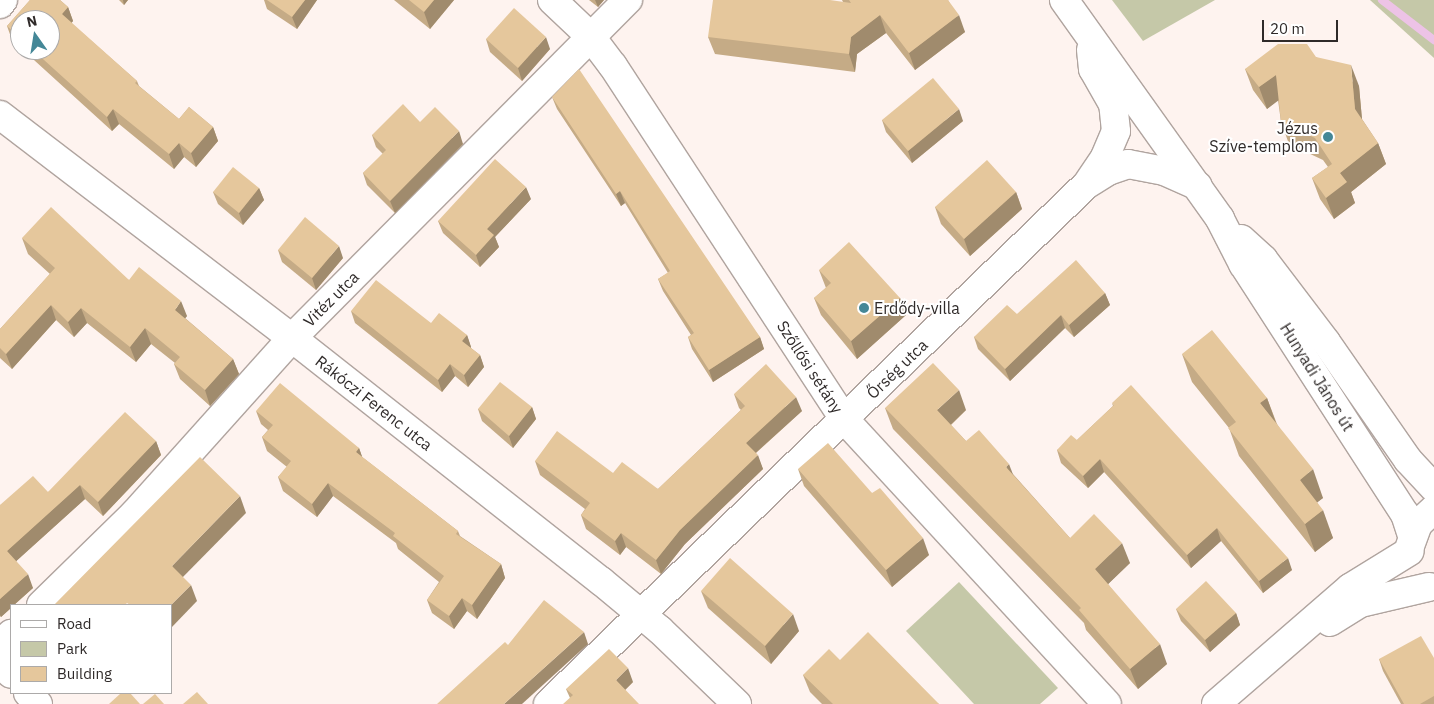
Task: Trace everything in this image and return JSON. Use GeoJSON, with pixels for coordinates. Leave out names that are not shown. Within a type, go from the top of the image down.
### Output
{"type":"FeatureCollection","features":[{"type":"Feature","properties":{"kind":"street"},"geometry":{"type":"LineString","coordinates":[[0,4],[3,0]]}},
{"type":"Feature","properties":{"kind":"street","name":"Szőllősi sétány"},"geometry":{"type":"LineString","coordinates":[[552,0],[591,37],[845,420],[1107,704]]}},
{"type":"Feature","properties":{"kind":"street","name":"Vitéz utca"},"geometry":{"type":"LineString","coordinates":[[42,604],[135,513],[292,338],[628,0]]}},
{"type":"Feature","properties":{"kind":"street","name":"Hunyadi János út"},"geometry":{"type":"LineString","coordinates":[[1064,0],[1220,219],[1243,264],[1405,514],[1415,571],[1432,588]]}},
{"type":"Feature","properties":{"kind":"street","name":"Őrség utca"},"geometry":{"type":"LineString","coordinates":[[548,704],[642,616],[1086,185],[1105,157],[1116,131],[1113,104],[1093,69],[1089,34]]}},
{"type":"Feature","properties":{"kind":"street","name":"Rákóczi Ferenc utca"},"geometry":{"type":"LineString","coordinates":[[0,115],[292,338],[642,616],[737,704]]}},
{"type":"Feature","properties":{"kind":"street","name":"Őrség utca"},"geometry":{"type":"LineString","coordinates":[[1086,185],[1128,164],[1164,171],[1198,186]]}},
{"type":"Feature","properties":{"kind":"street","name":"Hunyadi János út"},"geometry":{"type":"LineString","coordinates":[[1220,219],[1263,259],[1326,342],[1408,460],[1434,488]]}},
{"type":"Feature","properties":{"kind":"street"},"geometry":{"type":"LineString","coordinates":[[1216,704],[1350,588],[1411,543],[1418,524],[1434,509]]}},
{"type":"Feature","properties":{"kind":"street"},"geometry":{"type":"LineString","coordinates":[[1257,669],[1360,604],[1432,588]]}},
{"type":"Feature","properties":{"kind":"street"},"geometry":{"type":"LineString","coordinates":[[0,645],[10,635]]}},
{"type":"Feature","properties":{"kind":"street"},"geometry":{"type":"LineString","coordinates":[[0,662],[10,673]]}},
{"type":"Feature","properties":{"kind":"street"},"geometry":{"type":"LineString","coordinates":[[29,694],[38,704]]}},
{"type":"Feature","properties":{"kind":"green space"},"geometry":{"type":"Polygon","coordinates":[[[1112,0],[1215,0],[1143,41],[1112,0]]]}},
{"type":"Feature","properties":{"kind":"green space"},"geometry":{"type":"Polygon","coordinates":[[[1370,0],[1434,0],[1434,58],[1370,0]]]}},
{"type":"Feature","properties":{"kind":"green space"},"geometry":{"type":"Polygon","coordinates":[[[959,582],[1058,688],[1040,704],[974,704],[906,631],[959,582]]]}},
{"type":"Feature","properties":{"kind":"building"},"geometry":{"type":"Polygon","coordinates":[[[30,0],[60,0],[68,7],[62,14],[137,81],[135,83],[179,119],[189,107],[213,127],[191,153],[179,143],[169,154],[113,109],[107,117],[44,60],[60,60],[60,10],[21,10],[30,0]]]}},
{"type":"Feature","properties":{"kind":"building"},"geometry":{"type":"Polygon","coordinates":[[[267,0],[305,0],[292,17],[267,0]]]}},
{"type":"Feature","properties":{"kind":"building"},"geometry":{"type":"Polygon","coordinates":[[[409,0],[434,0],[424,12],[409,0]]]}},
{"type":"Feature","properties":{"kind":"building"},"geometry":{"type":"Polygon","coordinates":[[[713,0],[830,0],[851,3],[849,0],[948,0],[959,15],[909,53],[880,15],[851,37],[849,54],[708,37],[713,0]]]}},
{"type":"Feature","properties":{"kind":"building"},"geometry":{"type":"Polygon","coordinates":[[[514,8],[546,37],[518,68],[486,39],[514,8]]]}},
{"type":"Feature","properties":{"kind":"building","name":"Jézus Szíve-templom"},"geometry":{"type":"Polygon","coordinates":[[[1278,44],[1307,44],[1316,57],[1351,65],[1355,109],[1378,143],[1340,173],[1347,182],[1326,198],[1312,178],[1332,164],[1315,138],[1281,122],[1276,75],[1259,87],[1245,69],[1278,44]]]}},
{"type":"Feature","properties":{"kind":"building"},"geometry":{"type":"Polygon","coordinates":[[[579,69],[760,337],[709,370],[688,337],[694,333],[658,279],[670,271],[620,191],[616,194],[552,97],[579,69]]]}},
{"type":"Feature","properties":{"kind":"building"},"geometry":{"type":"Polygon","coordinates":[[[933,78],[959,109],[908,151],[882,120],[933,78]]]}},
{"type":"Feature","properties":{"kind":"building"},"geometry":{"type":"Polygon","coordinates":[[[403,104],[420,122],[435,107],[459,131],[390,201],[363,173],[386,150],[372,135],[403,104]]]}},
{"type":"Feature","properties":{"kind":"building"},"geometry":{"type":"Polygon","coordinates":[[[495,159],[526,187],[487,229],[494,235],[476,255],[438,221],[495,159]]]}},
{"type":"Feature","properties":{"kind":"building"},"geometry":{"type":"Polygon","coordinates":[[[987,160],[1016,192],[964,239],[935,207],[987,160]]]}},
{"type":"Feature","properties":{"kind":"building"},"geometry":{"type":"Polygon","coordinates":[[[233,167],[259,188],[239,213],[213,192],[233,167]]]}},
{"type":"Feature","properties":{"kind":"building"},"geometry":{"type":"Polygon","coordinates":[[[51,207],[129,280],[139,267],[181,301],[175,310],[233,359],[205,390],[174,364],[180,357],[145,328],[130,347],[81,308],[68,322],[51,305],[6,354],[0,348],[0,329],[55,268],[22,238],[51,207]]]}},
{"type":"Feature","properties":{"kind":"building"},"geometry":{"type":"Polygon","coordinates":[[[305,217],[339,246],[312,278],[278,250],[305,217]]]}},
{"type":"Feature","properties":{"kind":"building","name":"Erdődy-villa"},"geometry":{"type":"Polygon","coordinates":[[[849,242],[900,298],[851,341],[814,298],[831,283],[819,270],[849,242]]]}},
{"type":"Feature","properties":{"kind":"building"},"geometry":{"type":"Polygon","coordinates":[[[1076,260],[1105,293],[1069,325],[1061,315],[1005,369],[974,337],[1007,305],[1017,314],[1076,260]]]}},
{"type":"Feature","properties":{"kind":"building"},"geometry":{"type":"Polygon","coordinates":[[[376,280],[431,323],[439,313],[467,335],[462,341],[480,355],[464,375],[450,364],[438,380],[351,311],[376,280]]]}},
{"type":"Feature","properties":{"kind":"building"},"geometry":{"type":"Polygon","coordinates":[[[1212,330],[1267,398],[1260,403],[1313,469],[1300,480],[1323,510],[1305,524],[1228,428],[1236,422],[1182,354],[1212,330]]]}},
{"type":"Feature","properties":{"kind":"building"},"geometry":{"type":"Polygon","coordinates":[[[933,363],[959,390],[937,410],[966,441],[979,430],[1009,464],[1006,467],[1070,538],[1094,514],[1122,543],[1095,569],[1160,644],[1130,669],[1079,610],[1081,608],[885,408],[933,363]]]}},
{"type":"Feature","properties":{"kind":"building"},"geometry":{"type":"Polygon","coordinates":[[[766,364],[796,397],[746,443],[758,455],[680,530],[656,560],[621,533],[615,541],[581,515],[590,503],[535,461],[557,431],[613,473],[622,462],[658,489],[745,406],[734,394],[766,364]]]}},
{"type":"Feature","properties":{"kind":"building"},"geometry":{"type":"Polygon","coordinates":[[[500,382],[532,407],[509,436],[478,409],[500,382]]]}},
{"type":"Feature","properties":{"kind":"building"},"geometry":{"type":"Polygon","coordinates":[[[280,383],[359,448],[356,452],[458,531],[456,534],[501,564],[472,605],[462,598],[449,616],[427,600],[444,576],[393,536],[395,533],[328,483],[312,504],[278,477],[291,461],[262,437],[273,425],[256,411],[280,383]]]}},
{"type":"Feature","properties":{"kind":"building"},"geometry":{"type":"Polygon","coordinates":[[[1131,385],[1288,558],[1259,581],[1217,528],[1187,555],[1100,459],[1083,476],[1057,450],[1071,435],[1077,440],[1114,405],[1112,403],[1131,385]]]}},
{"type":"Feature","properties":{"kind":"building"},"geometry":{"type":"Polygon","coordinates":[[[125,412],[156,441],[98,502],[80,485],[7,551],[28,574],[0,599],[0,505],[33,476],[48,492],[125,412]]]}},
{"type":"Feature","properties":{"kind":"building"},"geometry":{"type":"Polygon","coordinates":[[[828,443],[872,493],[880,488],[923,538],[886,570],[798,469],[828,443]]]}},
{"type":"Feature","properties":{"kind":"building"},"geometry":{"type":"Polygon","coordinates":[[[200,457],[240,496],[172,566],[191,585],[172,604],[55,604],[200,457]]]}},
{"type":"Feature","properties":{"kind":"building"},"geometry":{"type":"Polygon","coordinates":[[[730,558],[793,614],[765,646],[701,591],[730,558]]]}},
{"type":"Feature","properties":{"kind":"building"},"geometry":{"type":"Polygon","coordinates":[[[1206,581],[1236,613],[1205,640],[1176,609],[1206,581]]]}},
{"type":"Feature","properties":{"kind":"building"},"geometry":{"type":"Polygon","coordinates":[[[544,600],[584,632],[504,704],[437,704],[505,642],[508,645],[544,600]]]}},
{"type":"Feature","properties":{"kind":"building"},"geometry":{"type":"Polygon","coordinates":[[[868,632],[939,704],[833,704],[803,675],[829,649],[840,660],[868,632]]]}},
{"type":"Feature","properties":{"kind":"building"},"geometry":{"type":"Polygon","coordinates":[[[1421,636],[1434,658],[1434,696],[1420,704],[1404,704],[1379,659],[1421,636]]]}},
{"type":"Feature","properties":{"kind":"building"},"geometry":{"type":"Polygon","coordinates":[[[609,649],[628,668],[616,680],[639,704],[563,704],[573,695],[566,689],[609,649]]]}},
{"type":"Feature","properties":{"kind":"building"},"geometry":{"type":"Polygon","coordinates":[[[197,692],[208,704],[183,704],[197,692]]]}},
{"type":"Feature","properties":{"kind":"building"},"geometry":{"type":"Polygon","coordinates":[[[120,694],[131,694],[140,704],[109,704],[120,694]]]}},
{"type":"Feature","properties":{"kind":"building"},"geometry":{"type":"Polygon","coordinates":[[[155,694],[164,704],[143,704],[155,694]]]}},
{"type":"Feature","properties":{"kind":"waterway"},"geometry":{"type":"LineString","coordinates":[[1382,0],[1434,40]]}},
{"type":"Feature","properties":{"kind":"place","name":"Jézus Szíve-templom"},"geometry":{"type":"Point","coordinates":[1328,137]}},
{"type":"Feature","properties":{"kind":"place","name":"Erdődy-villa"},"geometry":{"type":"Point","coordinates":[864,308]}}]}
